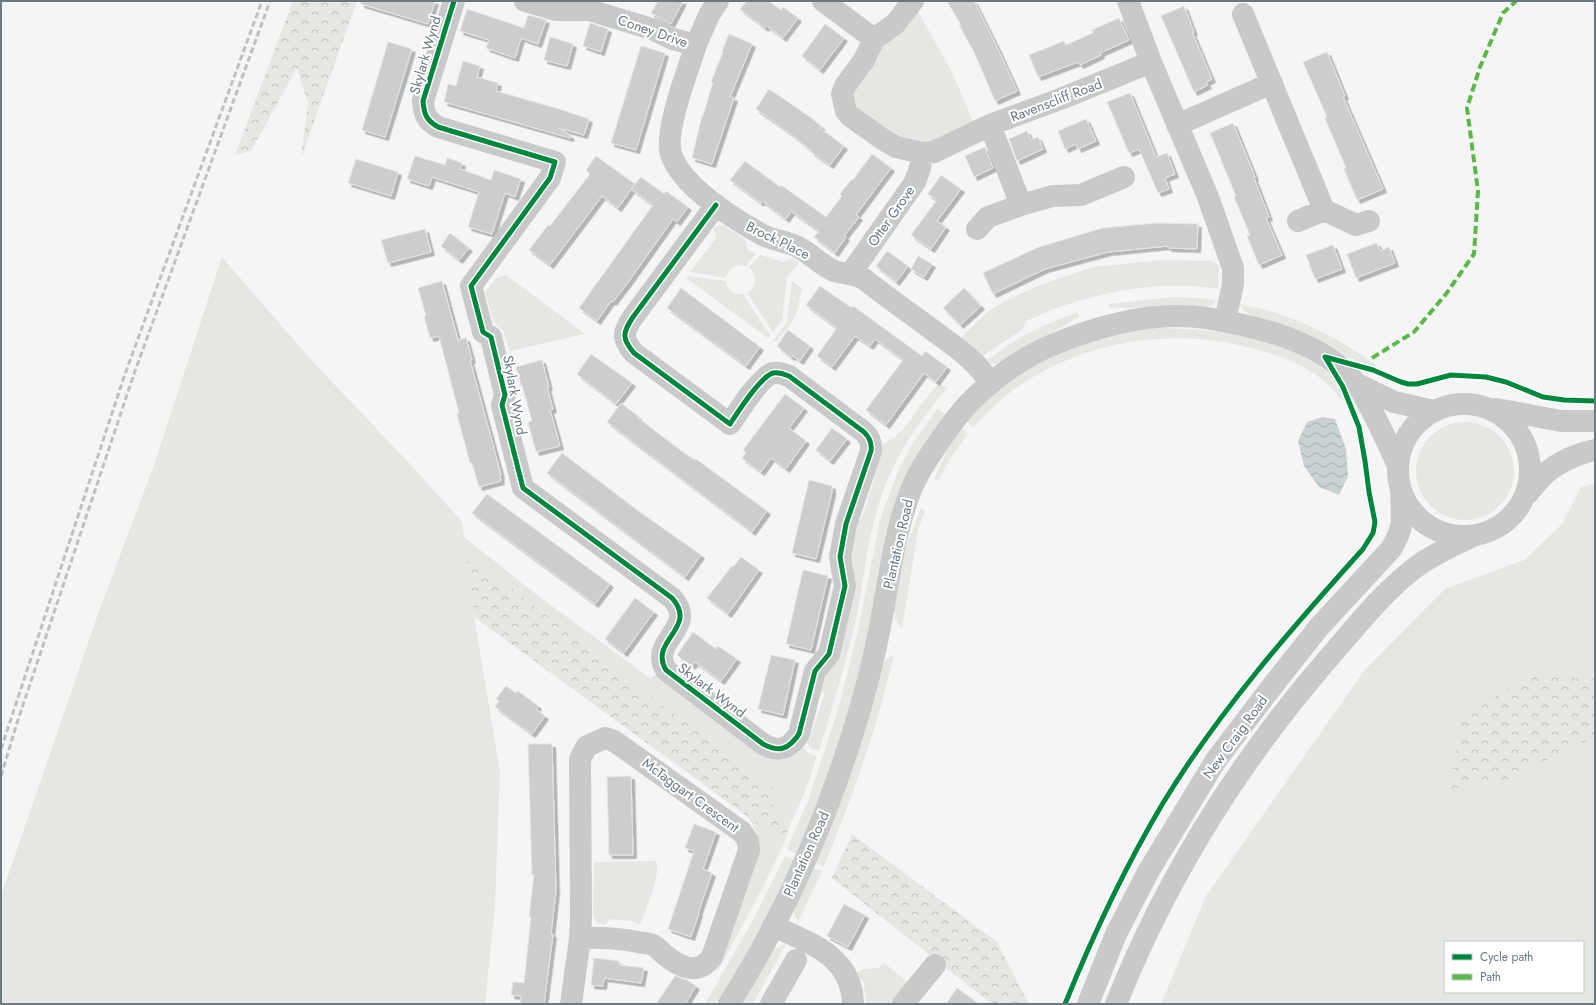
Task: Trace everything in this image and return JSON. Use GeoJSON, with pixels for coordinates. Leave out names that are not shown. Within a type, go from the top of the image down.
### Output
{"type":"FeatureCollection","features":[{"type":"Feature","properties":{"kind":"street","name":"Skylark Wynd"},"geometry":{"type":"LineString","coordinates":[[454,1],[423,101],[424,111],[429,122],[438,127],[555,162],[550,178],[471,286],[483,332],[491,337],[497,358],[505,394],[502,405],[523,488],[672,598],[678,605],[681,616],[679,626],[664,647],[662,664],[666,670],[763,744],[771,749],[780,750],[794,741],[799,734],[815,672],[829,654],[844,586],[840,557],[846,524],[871,451],[872,444],[864,432],[789,376],[782,373],[774,373],[762,379],[730,424],[634,353],[628,346],[624,337],[626,328],[716,205]]}},
{"type":"Feature","properties":{"kind":"street","name":"Coney Drive"},"geometry":{"type":"LineString","coordinates":[[525,1],[556,10],[589,10],[652,29],[673,39],[696,45],[675,114],[670,137],[671,154]]}},
{"type":"Feature","properties":{"kind":"street"},"geometry":{"type":"LineString","coordinates":[[696,45],[709,15],[718,1]]}},
{"type":"Feature","properties":{"kind":"street"},"geometry":{"type":"LineString","coordinates":[[823,1],[874,39],[895,24],[913,1]]}},
{"type":"Feature","properties":{"kind":"street"},"geometry":{"type":"LineString","coordinates":[[1128,1],[1151,62],[1208,197],[1224,240],[1233,270],[1233,284],[1225,321]]}},
{"type":"Feature","properties":{"kind":"street"},"geometry":{"type":"LineString","coordinates":[[1243,14],[1324,210],[1356,225],[1369,221]]}},
{"type":"Feature","properties":{"kind":"street","name":"Ravenscliff Road"},"geometry":{"type":"LineString","coordinates":[[874,39],[864,60],[844,86],[842,94],[846,110],[850,116],[896,147],[922,153],[934,152],[990,125],[1063,98],[1151,62]]}},
{"type":"Feature","properties":{"kind":"street"},"geometry":{"type":"LineString","coordinates":[[1177,125],[1272,83]]}},
{"type":"Feature","properties":{"kind":"street"},"geometry":{"type":"LineString","coordinates":[[990,125],[1020,205]]}},
{"type":"Feature","properties":{"kind":"street","name":"Otter Grove"},"geometry":{"type":"LineString","coordinates":[[851,273],[915,182],[920,168],[922,153]]}},
{"type":"Feature","properties":{"kind":"street","name":"Brock Place"},"geometry":{"type":"LineString","coordinates":[[671,154],[679,170],[696,188],[716,205],[751,229],[770,239],[797,246],[833,270],[840,273],[851,273],[864,279],[952,344],[986,376],[990,384]]}},
{"type":"Feature","properties":{"kind":"street"},"geometry":{"type":"LineString","coordinates":[[977,229],[988,217],[1020,205],[1053,196],[1080,195],[1124,177]]}},
{"type":"Feature","properties":{"kind":"street"},"geometry":{"type":"LineString","coordinates":[[1298,221],[1324,210]]}},
{"type":"Feature","properties":{"kind":"street","name":"Plantation Road"},"geometry":{"type":"LineString","coordinates":[[729,1004],[773,926],[805,860],[827,806],[848,747],[865,689],[881,620],[895,543],[912,489],[932,451],[972,400],[990,384],[1033,354],[1092,329],[1146,318],[1175,316],[1225,321],[1280,335],[1303,344],[1345,370],[1357,384],[1377,420],[1398,466]]}},
{"type":"Feature","properties":{"kind":"street","name":"Plantation Road"},"geometry":{"type":"LineString","coordinates":[[1357,384],[1394,402],[1434,411]]}},
{"type":"Feature","properties":{"kind":"street"},"geometry":{"type":"LineString","coordinates":[[1595,421],[1553,420],[1466,404],[1450,405],[1434,411],[1422,419],[1409,434],[1400,452],[1398,479],[1401,491],[1409,508],[1421,522],[1448,535],[1473,536],[1490,532],[1505,523],[1517,511],[1526,495],[1547,472],[1558,464],[1595,450]]}},
{"type":"Feature","properties":{"kind":"street"},"geometry":{"type":"LineString","coordinates":[[1483,407],[1500,414],[1514,426],[1524,441],[1530,459],[1530,478],[1526,495]]}},
{"type":"Feature","properties":{"kind":"street","name":"New Craig Road"},"geometry":{"type":"LineString","coordinates":[[1088,1004],[1116,934],[1148,872],[1216,760],[1319,628],[1391,549],[1397,540],[1402,529],[1401,491]]}},
{"type":"Feature","properties":{"kind":"street","name":"New Craig Road"},"geometry":{"type":"LineString","coordinates":[[1116,1004],[1138,949],[1166,893],[1197,840],[1237,776],[1303,687],[1363,618],[1413,570],[1441,552],[1473,536]]}},
{"type":"Feature","properties":{"kind":"street","name":"McTaggart Crescent"},"geometry":{"type":"LineString","coordinates":[[571,1004],[580,938],[581,915],[580,759],[587,746],[605,738],[614,741],[742,832],[748,841],[749,850],[712,957],[706,965],[699,968],[690,968],[678,964],[653,945],[603,937],[580,938]]}},
{"type":"Feature","properties":{"kind":"street"},"geometry":{"type":"LineString","coordinates":[[773,926],[813,944],[826,952],[842,968],[849,980],[853,996],[853,1004]]}},
{"type":"Feature","properties":{"kind":"street"},"geometry":{"type":"LineString","coordinates":[[771,1004],[796,960]]}},
{"type":"Feature","properties":{"kind":"street"},"geometry":{"type":"LineString","coordinates":[[903,1004],[935,965]]}},
{"type":"Feature","properties":{"kind":"green space"},"geometry":{"type":"Polygon","coordinates":[[[293,1],[357,1],[301,158],[308,103],[297,68],[251,151],[235,155],[293,1]]]}},
{"type":"Feature","properties":{"kind":"green space"},"geometry":{"type":"Polygon","coordinates":[[[917,10],[951,70],[977,131],[934,152],[850,116],[845,86],[917,10]]]}},
{"type":"Feature","properties":{"kind":"green space"},"geometry":{"type":"Polygon","coordinates":[[[722,225],[745,239],[748,250],[756,254],[746,266],[739,265],[733,267],[727,274],[726,278],[690,272],[716,238],[714,228],[722,225]]]}},
{"type":"Feature","properties":{"kind":"green space"},"geometry":{"type":"Polygon","coordinates":[[[760,255],[783,262],[792,258],[799,263],[787,277],[782,320],[773,332],[747,293],[753,288],[755,281],[754,274],[749,267],[760,255]]]}},
{"type":"Feature","properties":{"kind":"green space"},"geometry":{"type":"Polygon","coordinates":[[[222,257],[313,362],[411,465],[462,522],[464,537],[537,595],[650,678],[659,673],[727,726],[802,744],[807,753],[817,756],[804,794],[791,822],[772,812],[776,790],[670,711],[466,553],[474,617],[500,771],[495,904],[485,1004],[1,1004],[1,896],[98,614],[154,465],[222,257]]]}},
{"type":"Feature","properties":{"kind":"green space"},"geometry":{"type":"Polygon","coordinates":[[[1162,260],[1211,261],[1219,265],[1218,289],[1162,286],[1105,294],[1087,299],[1058,308],[1026,321],[1023,329],[981,357],[961,338],[986,313],[996,306],[1023,292],[1051,281],[1093,267],[1162,260]]]}},
{"type":"Feature","properties":{"kind":"green space"},"geometry":{"type":"Polygon","coordinates":[[[506,275],[585,334],[510,351],[503,330],[494,323],[485,292],[496,278],[506,275]]]}},
{"type":"Feature","properties":{"kind":"green space"},"geometry":{"type":"Polygon","coordinates":[[[687,276],[726,281],[729,289],[737,294],[743,294],[770,335],[768,338],[686,278],[687,276]]]}},
{"type":"Feature","properties":{"kind":"green space"},"geometry":{"type":"Polygon","coordinates":[[[792,281],[803,289],[800,294],[798,308],[788,327],[777,341],[772,342],[787,322],[792,281]]]}},
{"type":"Feature","properties":{"kind":"green space"},"geometry":{"type":"Polygon","coordinates":[[[1171,297],[1217,300],[1212,305],[1206,307],[1109,308],[1109,304],[1171,297]]]}},
{"type":"Feature","properties":{"kind":"green space"},"geometry":{"type":"Polygon","coordinates":[[[1240,304],[1274,312],[1310,326],[1346,345],[1380,368],[1346,357],[1327,345],[1256,318],[1243,310],[1240,304]]]}},
{"type":"Feature","properties":{"kind":"green space"},"geometry":{"type":"Polygon","coordinates":[[[1078,312],[1079,317],[1000,363],[992,364],[984,362],[1019,338],[1052,322],[1078,312]]]}},
{"type":"Feature","properties":{"kind":"green space"},"geometry":{"type":"Polygon","coordinates":[[[1152,328],[1211,331],[1249,337],[1286,349],[1304,357],[1330,374],[1337,384],[1346,404],[1315,374],[1296,363],[1281,357],[1251,348],[1222,342],[1193,339],[1165,339],[1136,341],[1108,347],[1081,355],[1054,366],[1028,380],[1014,390],[973,427],[966,421],[982,403],[1015,377],[1048,357],[1107,336],[1152,328]]]}},
{"type":"Feature","properties":{"kind":"green space"},"geometry":{"type":"Polygon","coordinates":[[[939,384],[947,388],[923,418],[903,449],[880,499],[872,530],[856,619],[843,669],[819,751],[810,748],[806,741],[810,739],[824,694],[818,679],[853,523],[862,518],[875,477],[871,467],[877,448],[894,438],[908,424],[920,405],[939,384]]]}},
{"type":"Feature","properties":{"kind":"green space"},"geometry":{"type":"Polygon","coordinates":[[[938,408],[946,415],[867,642],[853,699],[831,768],[797,854],[787,849],[808,801],[840,703],[858,630],[881,516],[899,469],[913,443],[938,408]]]}},
{"type":"Feature","properties":{"kind":"green space"},"geometry":{"type":"Polygon","coordinates":[[[1465,422],[1484,426],[1500,436],[1510,452],[1514,471],[1510,490],[1500,506],[1484,516],[1465,520],[1446,516],[1430,506],[1420,490],[1416,471],[1420,452],[1430,436],[1446,426],[1465,422]]]}},
{"type":"Feature","properties":{"kind":"green space"},"geometry":{"type":"Polygon","coordinates":[[[961,428],[968,434],[950,459],[938,481],[934,479],[955,434],[961,428]]]}},
{"type":"Feature","properties":{"kind":"green space"},"geometry":{"type":"Polygon","coordinates":[[[1595,484],[1595,1004],[1161,1004],[1206,896],[1364,671],[1445,589],[1524,560],[1562,524],[1581,487],[1595,484]]]}},
{"type":"Feature","properties":{"kind":"green space"},"geometry":{"type":"Polygon","coordinates":[[[921,508],[925,510],[918,530],[902,629],[897,623],[894,611],[903,555],[921,508]]]}},
{"type":"Feature","properties":{"kind":"green space"},"geometry":{"type":"Polygon","coordinates":[[[466,553],[670,711],[776,790],[772,812],[791,822],[784,843],[474,617],[466,553]]]}},
{"type":"Feature","properties":{"kind":"green space"},"geometry":{"type":"Polygon","coordinates":[[[894,654],[888,681],[864,762],[824,866],[814,862],[882,666],[886,660],[894,654]]]}},
{"type":"Feature","properties":{"kind":"green space"},"geometry":{"type":"Polygon","coordinates":[[[1527,676],[1595,679],[1595,737],[1502,782],[1449,790],[1463,717],[1527,676]]]}},
{"type":"Feature","properties":{"kind":"green space"},"geometry":{"type":"Polygon","coordinates":[[[748,817],[784,843],[762,889],[715,976],[730,938],[758,847],[757,833],[748,817]]]}},
{"type":"Feature","properties":{"kind":"green space"},"geometry":{"type":"Polygon","coordinates":[[[852,834],[997,942],[1029,1004],[992,1004],[832,878],[852,834]]]}},
{"type":"Feature","properties":{"kind":"green space"},"geometry":{"type":"Polygon","coordinates":[[[785,856],[794,860],[755,939],[725,992],[715,1004],[705,1004],[752,922],[785,856]]]}},
{"type":"Feature","properties":{"kind":"green space"},"geometry":{"type":"Polygon","coordinates":[[[656,861],[657,868],[655,884],[640,925],[632,921],[611,919],[604,925],[597,923],[593,916],[594,862],[656,861]]]}},
{"type":"Feature","properties":{"kind":"green space"},"geometry":{"type":"Polygon","coordinates":[[[812,868],[822,871],[798,922],[795,917],[794,909],[812,868]]]}},
{"type":"Feature","properties":{"kind":"green space"},"geometry":{"type":"Polygon","coordinates":[[[786,944],[753,1004],[740,1004],[769,955],[774,949],[786,944]]]}},
{"type":"Feature","properties":{"kind":"green space"},"geometry":{"type":"Polygon","coordinates":[[[884,963],[912,985],[896,1004],[867,1004],[863,980],[855,976],[854,973],[867,968],[878,968],[884,963]]]}},
{"type":"Feature","properties":{"kind":"water"},"geometry":{"type":"Polygon","coordinates":[[[1322,417],[1335,419],[1346,449],[1348,476],[1339,495],[1319,487],[1304,466],[1298,441],[1307,422],[1322,417]]]}},
{"type":"Feature","properties":{"kind":"building"},"geometry":{"type":"Polygon","coordinates":[[[361,1],[435,1],[428,24],[361,4],[361,1]]]}},
{"type":"Feature","properties":{"kind":"building"},"geometry":{"type":"Polygon","coordinates":[[[658,1],[683,1],[671,24],[651,13],[658,1]]]}},
{"type":"Feature","properties":{"kind":"building"},"geometry":{"type":"Polygon","coordinates":[[[747,1],[769,1],[781,10],[783,7],[798,18],[783,38],[767,26],[765,28],[740,9],[747,1]]]}},
{"type":"Feature","properties":{"kind":"building"},"geometry":{"type":"Polygon","coordinates":[[[947,1],[974,1],[1017,91],[995,101],[974,52],[947,1]]]}},
{"type":"Feature","properties":{"kind":"building"},"geometry":{"type":"Polygon","coordinates":[[[1184,6],[1194,32],[1192,32],[1212,79],[1206,82],[1208,85],[1194,92],[1161,16],[1184,6]]]}},
{"type":"Feature","properties":{"kind":"building"},"geometry":{"type":"Polygon","coordinates":[[[467,9],[524,28],[528,15],[546,20],[538,44],[521,38],[515,58],[486,48],[489,40],[460,31],[467,9]]]}},
{"type":"Feature","properties":{"kind":"building"},"geometry":{"type":"Polygon","coordinates":[[[1119,18],[1129,40],[1100,53],[1101,55],[1080,65],[1078,62],[1038,77],[1029,55],[1064,41],[1066,45],[1093,33],[1092,30],[1119,18]]]}},
{"type":"Feature","properties":{"kind":"building"},"geometry":{"type":"Polygon","coordinates":[[[590,23],[608,29],[601,52],[583,46],[590,23]]]}},
{"type":"Feature","properties":{"kind":"building"},"geometry":{"type":"Polygon","coordinates":[[[825,24],[844,38],[820,70],[802,56],[825,24]]]}},
{"type":"Feature","properties":{"kind":"building"},"geometry":{"type":"Polygon","coordinates":[[[729,34],[752,44],[730,97],[734,98],[712,164],[692,158],[702,116],[713,82],[711,82],[729,34]]]}},
{"type":"Feature","properties":{"kind":"building"},"geometry":{"type":"Polygon","coordinates":[[[550,37],[573,44],[567,66],[544,60],[550,37]]]}},
{"type":"Feature","properties":{"kind":"building"},"geometry":{"type":"Polygon","coordinates":[[[388,42],[412,49],[385,137],[362,130],[388,42]]]}},
{"type":"Feature","properties":{"kind":"building"},"geometry":{"type":"Polygon","coordinates":[[[641,46],[665,53],[636,150],[611,143],[641,46]]]}},
{"type":"Feature","properties":{"kind":"building"},"geometry":{"type":"Polygon","coordinates":[[[1327,52],[1345,96],[1343,97],[1383,189],[1357,200],[1344,169],[1346,168],[1325,118],[1327,117],[1303,62],[1327,52]]]}},
{"type":"Feature","properties":{"kind":"building"},"geometry":{"type":"Polygon","coordinates":[[[463,61],[480,66],[477,77],[498,83],[496,91],[589,119],[584,135],[559,128],[571,136],[570,138],[444,102],[448,84],[456,86],[463,61]]]}},
{"type":"Feature","properties":{"kind":"building"},"geometry":{"type":"Polygon","coordinates":[[[769,89],[810,117],[822,127],[820,128],[844,146],[830,165],[756,109],[769,89]]]}},
{"type":"Feature","properties":{"kind":"building"},"geometry":{"type":"Polygon","coordinates":[[[1130,93],[1156,157],[1167,153],[1175,174],[1165,178],[1169,189],[1158,193],[1139,149],[1129,153],[1107,102],[1130,93]]]}},
{"type":"Feature","properties":{"kind":"building"},"geometry":{"type":"Polygon","coordinates":[[[1086,119],[1096,141],[1078,149],[1076,144],[1065,149],[1058,131],[1086,119]]]}},
{"type":"Feature","properties":{"kind":"building"},"geometry":{"type":"Polygon","coordinates":[[[1233,123],[1255,177],[1254,178],[1269,217],[1266,218],[1282,255],[1259,265],[1247,236],[1250,235],[1234,197],[1236,196],[1210,133],[1233,123]]]}},
{"type":"Feature","properties":{"kind":"building"},"geometry":{"type":"Polygon","coordinates":[[[1027,131],[1031,140],[1038,137],[1043,149],[1017,161],[1009,139],[1027,131]]]}},
{"type":"Feature","properties":{"kind":"building"},"geometry":{"type":"Polygon","coordinates":[[[985,147],[993,168],[974,177],[965,156],[985,147]]]}},
{"type":"Feature","properties":{"kind":"building"},"geometry":{"type":"Polygon","coordinates":[[[872,154],[891,168],[856,215],[859,217],[844,236],[846,237],[835,253],[814,237],[819,231],[791,211],[786,219],[730,180],[745,161],[780,187],[781,185],[826,217],[842,196],[840,194],[852,179],[853,180],[872,154]]]}},
{"type":"Feature","properties":{"kind":"building"},"geometry":{"type":"Polygon","coordinates":[[[415,156],[445,165],[447,158],[462,163],[460,169],[491,180],[494,170],[521,179],[515,197],[505,193],[492,234],[468,227],[479,192],[432,177],[429,186],[407,179],[415,156]]]}},
{"type":"Feature","properties":{"kind":"building"},"geometry":{"type":"Polygon","coordinates":[[[596,156],[635,184],[618,208],[602,196],[550,265],[529,250],[548,225],[550,226],[590,174],[586,170],[596,156]]]}},
{"type":"Feature","properties":{"kind":"building"},"geometry":{"type":"Polygon","coordinates":[[[356,159],[398,172],[391,196],[348,183],[356,159]]]}},
{"type":"Feature","properties":{"kind":"building"},"geometry":{"type":"Polygon","coordinates":[[[941,175],[961,189],[937,221],[946,227],[931,249],[911,235],[937,200],[928,194],[941,175]]]}},
{"type":"Feature","properties":{"kind":"building"},"geometry":{"type":"Polygon","coordinates":[[[641,177],[664,194],[666,191],[688,207],[677,222],[673,219],[629,281],[613,302],[611,301],[597,321],[579,308],[653,205],[631,189],[641,177]]]}},
{"type":"Feature","properties":{"kind":"building"},"geometry":{"type":"Polygon","coordinates":[[[1156,223],[1198,224],[1197,249],[1168,248],[1168,246],[1108,252],[1045,269],[993,294],[983,273],[1039,247],[1103,228],[1156,223]]]}},
{"type":"Feature","properties":{"kind":"building"},"geometry":{"type":"Polygon","coordinates":[[[425,229],[431,252],[388,263],[381,240],[425,229]]]}},
{"type":"Feature","properties":{"kind":"building"},"geometry":{"type":"Polygon","coordinates":[[[450,233],[469,248],[459,260],[441,246],[450,233]]]}},
{"type":"Feature","properties":{"kind":"building"},"geometry":{"type":"Polygon","coordinates":[[[1377,243],[1380,251],[1389,247],[1395,263],[1356,278],[1347,254],[1377,243]]]}},
{"type":"Feature","properties":{"kind":"building"},"geometry":{"type":"Polygon","coordinates":[[[1333,245],[1342,269],[1315,279],[1306,255],[1333,245]]]}},
{"type":"Feature","properties":{"kind":"building"},"geometry":{"type":"Polygon","coordinates":[[[887,251],[908,266],[896,282],[876,266],[887,251]]]}},
{"type":"Feature","properties":{"kind":"building"},"geometry":{"type":"Polygon","coordinates":[[[918,256],[932,264],[924,277],[911,269],[918,256]]]}},
{"type":"Feature","properties":{"kind":"building"},"geometry":{"type":"Polygon","coordinates":[[[442,281],[458,340],[466,338],[472,360],[470,360],[501,475],[501,481],[479,487],[472,463],[470,463],[457,414],[459,413],[439,336],[430,338],[424,316],[426,316],[418,288],[442,281]]]}},
{"type":"Feature","properties":{"kind":"building"},"geometry":{"type":"Polygon","coordinates":[[[820,286],[852,308],[853,306],[922,356],[925,351],[947,367],[936,382],[924,373],[886,425],[866,410],[903,360],[875,339],[870,346],[855,336],[832,367],[817,356],[837,328],[806,305],[820,286]]]}},
{"type":"Feature","properties":{"kind":"building"},"geometry":{"type":"Polygon","coordinates":[[[681,288],[760,347],[746,366],[667,308],[681,288]]]}},
{"type":"Feature","properties":{"kind":"building"},"geometry":{"type":"Polygon","coordinates":[[[964,288],[981,306],[960,325],[943,308],[964,288]]]}},
{"type":"Feature","properties":{"kind":"building"},"geometry":{"type":"Polygon","coordinates":[[[788,330],[810,346],[800,361],[793,356],[791,357],[777,346],[788,330]]]}},
{"type":"Feature","properties":{"kind":"building"},"geometry":{"type":"Polygon","coordinates":[[[591,354],[632,383],[616,404],[577,374],[591,354]]]}},
{"type":"Feature","properties":{"kind":"building"},"geometry":{"type":"Polygon","coordinates":[[[542,360],[553,409],[550,410],[560,446],[536,452],[528,422],[532,421],[516,367],[542,360]]]}},
{"type":"Feature","properties":{"kind":"building"},"geometry":{"type":"Polygon","coordinates":[[[785,394],[804,408],[789,428],[806,441],[786,469],[771,458],[761,472],[742,458],[746,453],[743,450],[785,394]]]}},
{"type":"Feature","properties":{"kind":"building"},"geometry":{"type":"Polygon","coordinates":[[[621,403],[684,453],[695,460],[696,459],[767,511],[752,532],[607,422],[621,403]]]}},
{"type":"Feature","properties":{"kind":"building"},"geometry":{"type":"Polygon","coordinates":[[[832,428],[847,439],[830,461],[816,450],[832,428]]]}},
{"type":"Feature","properties":{"kind":"building"},"geometry":{"type":"Polygon","coordinates":[[[562,453],[637,510],[701,555],[685,577],[547,473],[562,453]]]}},
{"type":"Feature","properties":{"kind":"building"},"geometry":{"type":"Polygon","coordinates":[[[809,480],[832,486],[832,492],[816,559],[792,553],[809,480]]]}},
{"type":"Feature","properties":{"kind":"building"},"geometry":{"type":"Polygon","coordinates":[[[487,494],[610,584],[595,604],[472,513],[487,494]]]}},
{"type":"Feature","properties":{"kind":"building"},"geometry":{"type":"Polygon","coordinates":[[[741,557],[759,570],[728,614],[707,598],[741,557]]]}},
{"type":"Feature","properties":{"kind":"building"},"geometry":{"type":"Polygon","coordinates":[[[803,570],[828,576],[811,650],[786,644],[803,570]]]}},
{"type":"Feature","properties":{"kind":"building"},"geometry":{"type":"Polygon","coordinates":[[[635,598],[654,612],[624,653],[605,639],[635,598]]]}},
{"type":"Feature","properties":{"kind":"building"},"geometry":{"type":"Polygon","coordinates":[[[693,632],[716,649],[718,646],[737,659],[721,681],[695,662],[692,666],[677,655],[693,632]]]}},
{"type":"Feature","properties":{"kind":"building"},"geometry":{"type":"Polygon","coordinates":[[[771,655],[795,660],[783,715],[758,709],[771,655]]]}},
{"type":"Feature","properties":{"kind":"building"},"geometry":{"type":"Polygon","coordinates":[[[506,686],[516,693],[518,691],[538,706],[536,709],[545,716],[532,734],[495,707],[499,701],[496,699],[506,686]]]}},
{"type":"Feature","properties":{"kind":"building"},"geometry":{"type":"Polygon","coordinates":[[[528,744],[552,744],[556,891],[551,934],[553,934],[544,1004],[520,1004],[521,996],[511,995],[513,982],[524,983],[534,874],[532,875],[528,744]]]}},
{"type":"Feature","properties":{"kind":"building"},"geometry":{"type":"Polygon","coordinates":[[[631,776],[633,855],[609,855],[607,777],[631,776]]]}},
{"type":"Feature","properties":{"kind":"building"},"geometry":{"type":"Polygon","coordinates":[[[694,824],[716,832],[703,869],[712,873],[691,937],[668,929],[694,851],[685,848],[694,824]]]}},
{"type":"Feature","properties":{"kind":"building"},"geometry":{"type":"Polygon","coordinates":[[[844,904],[865,915],[848,947],[827,936],[844,904]]]}},
{"type":"Feature","properties":{"kind":"building"},"geometry":{"type":"Polygon","coordinates":[[[594,958],[619,961],[619,965],[644,968],[641,983],[604,978],[603,986],[591,985],[594,958]]]}},
{"type":"Feature","properties":{"kind":"building"},"geometry":{"type":"Polygon","coordinates":[[[675,976],[687,980],[696,986],[685,1004],[656,1004],[675,976]]]}},
{"type":"Feature","properties":{"kind":"building"},"geometry":{"type":"Polygon","coordinates":[[[957,988],[979,1004],[946,1004],[957,988]]]}},
{"type":"Feature","properties":{"kind":"railway"},"geometry":{"type":"LineString","coordinates":[[1,749],[125,374],[262,1]]}},
{"type":"Feature","properties":{"kind":"railway"},"geometry":{"type":"LineString","coordinates":[[1,776],[17,723],[135,371],[270,1]]}},
{"type":"Feature","properties":{"kind":"marked path"},"geometry":{"type":"LineString","coordinates":[[1372,358],[1414,332],[1446,294],[1474,254],[1478,191],[1467,108],[1480,67],[1503,13],[1516,1]]}},
{"type":"Feature","properties":{"kind":"cycle path"},"geometry":{"type":"LineString","coordinates":[[454,1],[423,101],[426,116],[438,127],[555,162],[550,178],[471,286],[483,332],[491,337],[505,395],[502,405],[523,488],[672,598],[679,609],[680,618],[663,651],[662,660],[666,670],[763,744],[779,749],[787,746],[799,734],[815,671],[829,654],[845,586],[840,557],[846,524],[871,451],[871,443],[864,432],[789,376],[777,373],[773,373],[762,381],[730,424],[634,353],[630,348],[625,339],[625,331],[633,317],[716,205]]}},
{"type":"Feature","properties":{"kind":"cycle path"},"geometry":{"type":"LineString","coordinates":[[1325,357],[1373,370],[1408,384],[1417,384],[1451,375],[1486,377],[1506,382],[1543,397],[1564,400],[1595,401]]}},
{"type":"Feature","properties":{"kind":"cycle path"},"geometry":{"type":"LineString","coordinates":[[1065,1004],[1098,927],[1123,877],[1149,827],[1185,769],[1232,703],[1283,640],[1363,549],[1373,533],[1375,522],[1359,427],[1343,387],[1325,357]]}}]}
